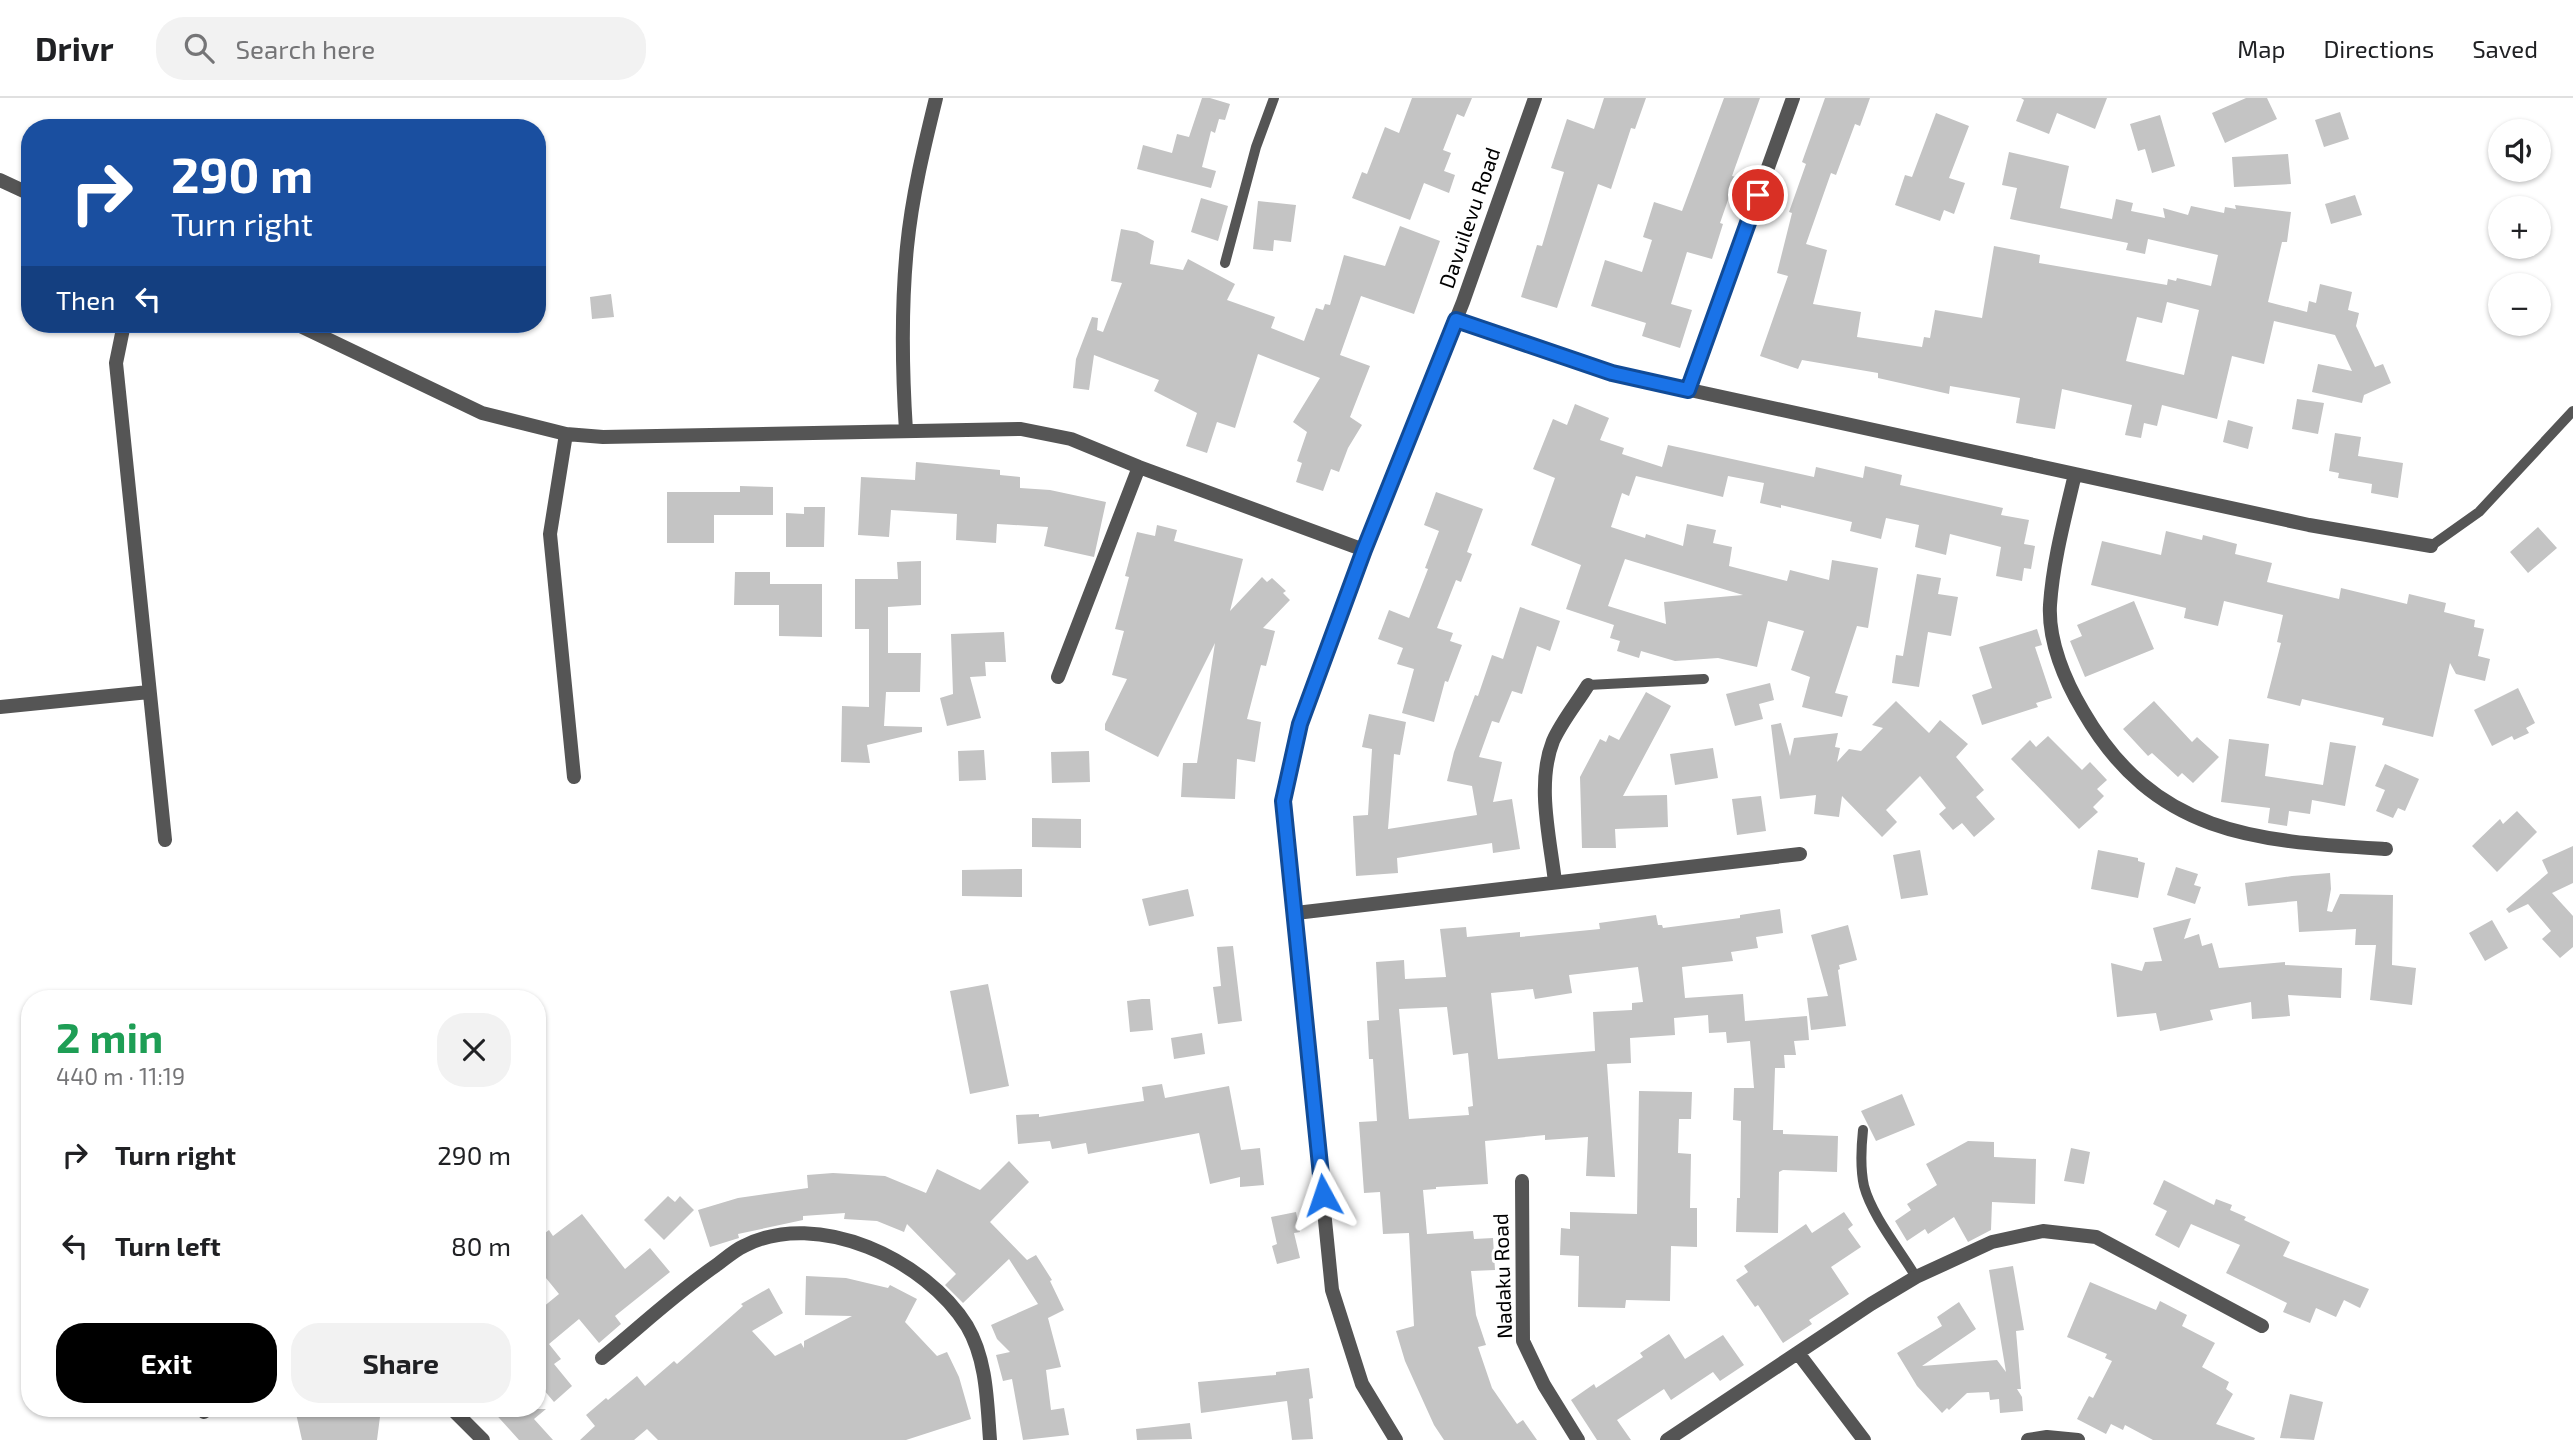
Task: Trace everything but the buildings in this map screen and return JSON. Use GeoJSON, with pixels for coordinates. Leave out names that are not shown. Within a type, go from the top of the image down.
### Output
{"type":"FeatureCollection","features":[{"type":"Feature","properties":{"kind":"street"},"geometry":{"type":"LineString","coordinates":[[906,430],[902,338],[907,245],[923,153],[936,98]]}},
{"type":"Feature","properties":{"kind":"street","name":"Davuilevu Road"},"geometry":{"type":"LineString","coordinates":[[1396,1440],[1362,1384],[1332,1290],[1283,801],[1300,724],[1364,550],[1456,320],[1535,98]]}},
{"type":"Feature","properties":{"kind":"street"},"geometry":{"type":"LineString","coordinates":[[1688,390],[1793,98]]}},
{"type":"Feature","properties":{"kind":"street"},"geometry":{"type":"LineString","coordinates":[[0,180],[21,190]]}},
{"type":"Feature","properties":{"kind":"street"},"geometry":{"type":"LineString","coordinates":[[1456,320],[1612,373],[2309,525],[2431,546]]}},
{"type":"Feature","properties":{"kind":"street"},"geometry":{"type":"LineString","coordinates":[[122,333],[116,363],[164,840]]}},
{"type":"Feature","properties":{"kind":"street"},"geometry":{"type":"LineString","coordinates":[[315,333],[482,413],[566,434],[603,437],[1021,429],[1071,439],[1364,550]]}},
{"type":"Feature","properties":{"kind":"street"},"geometry":{"type":"LineString","coordinates":[[566,434],[550,534],[574,777]]}},
{"type":"Feature","properties":{"kind":"street"},"geometry":{"type":"LineString","coordinates":[[1058,677],[1139,467]]}},
{"type":"Feature","properties":{"kind":"street"},"geometry":{"type":"LineString","coordinates":[[2075,474],[2059,545],[2050,608],[2057,656],[2073,694],[2108,748],[2138,781],[2167,804],[2206,822],[2254,835],[2313,844],[2386,849]]}},
{"type":"Feature","properties":{"kind":"street"},"geometry":{"type":"LineString","coordinates":[[1555,882],[1547,812],[1546,767],[1554,738],[1588,685]]}},
{"type":"Feature","properties":{"kind":"street"},"geometry":{"type":"LineString","coordinates":[[0,707],[149,692]]}},
{"type":"Feature","properties":{"kind":"street"},"geometry":{"type":"LineString","coordinates":[[1296,912],[1800,854]]}},
{"type":"Feature","properties":{"kind":"street","name":"Nadaku Road"},"geometry":{"type":"LineString","coordinates":[[1522,1181],[1523,1341],[1544,1385],[1578,1440]]}},
{"type":"Feature","properties":{"kind":"street"},"geometry":{"type":"LineString","coordinates":[[1667,1440],[1916,1277],[1992,1242],[2043,1231],[2096,1237],[2262,1326]]}},
{"type":"Feature","properties":{"kind":"street"},"geometry":{"type":"LineString","coordinates":[[602,1359],[701,1276],[745,1245],[785,1233],[826,1235],[886,1253],[920,1275],[950,1303],[967,1327],[979,1353],[986,1389],[990,1440]]}},
{"type":"Feature","properties":{"kind":"street"},"geometry":{"type":"LineString","coordinates":[[1798,1353],[1864,1440]]}},
{"type":"Feature","properties":{"kind":"street"},"geometry":{"type":"LineString","coordinates":[[460,1417],[483,1440]]}},
{"type":"Feature","properties":{"kind":"street"},"geometry":{"type":"LineString","coordinates":[[2028,1440],[2047,1437],[2078,1440]]}},
{"type":"Feature","properties":{"kind":"lane"},"geometry":{"type":"LineString","coordinates":[[1225,263],[1256,148],[1274,98]]}},
{"type":"Feature","properties":{"kind":"lane"},"geometry":{"type":"LineString","coordinates":[[2431,546],[2479,512],[2573,411]]}},
{"type":"Feature","properties":{"kind":"lane"},"geometry":{"type":"LineString","coordinates":[[1588,685],[1704,679]]}},
{"type":"Feature","properties":{"kind":"lane"},"geometry":{"type":"LineString","coordinates":[[1863,1130],[1861,1155],[1864,1186],[1872,1205],[1916,1277]]}},
{"type":"Feature","properties":{"kind":"route"},"geometry":{"type":"LineString","coordinates":[[1323,1195],[1283,801],[1300,724],[1364,550],[1456,320],[1612,373],[1688,390],[1758,195]]}}]}
